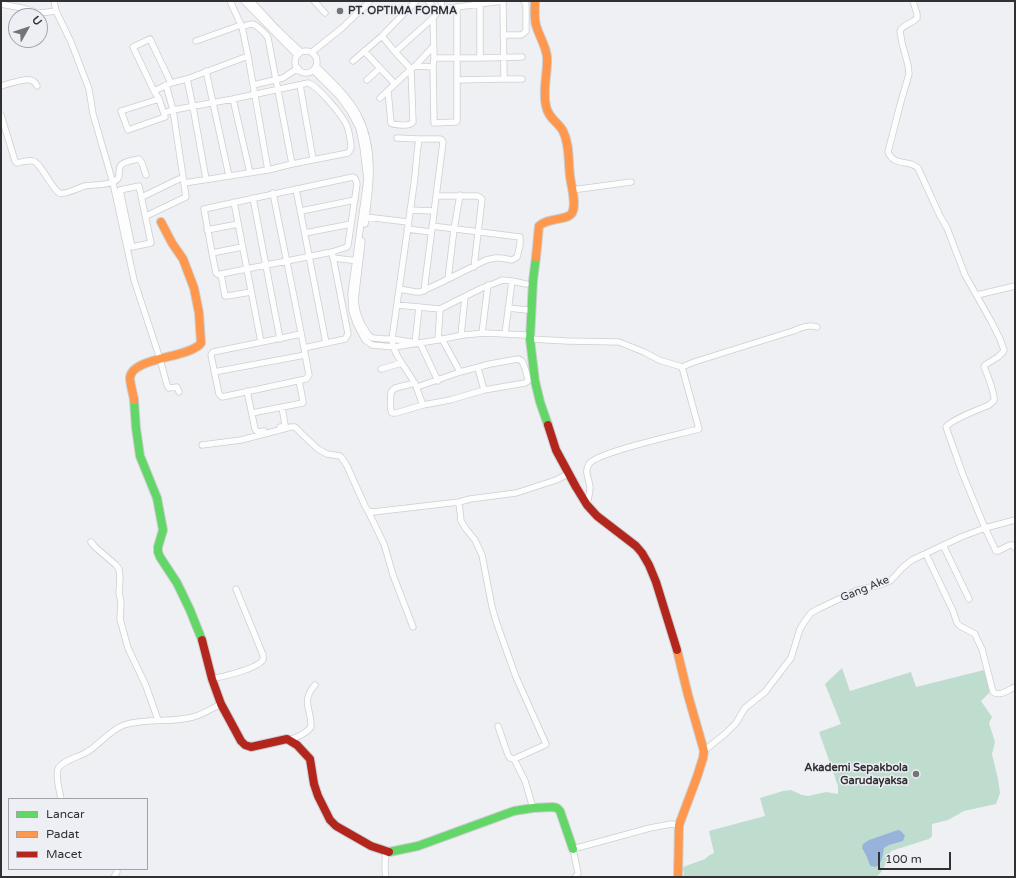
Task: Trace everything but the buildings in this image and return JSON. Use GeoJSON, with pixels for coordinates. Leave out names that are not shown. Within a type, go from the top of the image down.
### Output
{"type":"FeatureCollection","features":[{"type":"Feature","properties":{"kind":"street"},"geometry":{"type":"LineString","coordinates":[[230,1],[241,26],[248,56],[268,170]]}},
{"type":"Feature","properties":{"kind":"street"},"geometry":{"type":"LineString","coordinates":[[244,1],[299,54]]}},
{"type":"Feature","properties":{"kind":"street"},"geometry":{"type":"LineString","coordinates":[[252,1],[299,54]]}},
{"type":"Feature","properties":{"kind":"street"},"geometry":{"type":"LineString","coordinates":[[315,1],[325,13]]}},
{"type":"Feature","properties":{"kind":"street"},"geometry":{"type":"LineString","coordinates":[[312,52],[342,28],[370,1]]}},
{"type":"Feature","properties":{"kind":"street"},"geometry":{"type":"LineString","coordinates":[[353,61],[382,36],[416,1]]}},
{"type":"Feature","properties":{"kind":"street"},"geometry":{"type":"LineString","coordinates":[[428,1],[440,11]]}},
{"type":"Feature","properties":{"kind":"street"},"geometry":{"type":"LineString","coordinates":[[440,11],[441,1]]}},
{"type":"Feature","properties":{"kind":"street"},"geometry":{"type":"LineString","coordinates":[[396,52],[440,11],[491,1],[502,1],[504,79]]}},
{"type":"Feature","properties":{"kind":"street"},"geometry":{"type":"LineString","coordinates":[[503,35],[521,35],[526,31],[526,5],[524,1]]}},
{"type":"Feature","properties":{"kind":"street"},"geometry":{"type":"LineString","coordinates":[[535,1],[536,28],[546,48],[547,60],[544,99],[546,110],[566,138],[573,200],[571,216],[544,221],[539,226],[527,337],[540,402],[556,450],[568,474],[587,505],[597,516],[636,546],[649,565],[656,582],[677,651],[704,751],[697,777],[679,824],[678,877]]}},
{"type":"Feature","properties":{"kind":"street"},"geometry":{"type":"LineString","coordinates":[[913,1],[917,18],[914,22],[902,27],[899,32],[909,74],[888,150],[892,158],[896,161],[914,165],[918,168],[947,228],[965,275],[991,321],[1004,350],[998,357],[984,367],[991,386],[994,400],[993,402],[961,417],[946,427],[963,475],[996,551],[1010,545],[1013,545],[1015,548]]}},
{"type":"Feature","properties":{"kind":"street"},"geometry":{"type":"LineString","coordinates":[[55,2],[56,11],[71,42],[89,89],[93,114],[113,183],[134,280],[160,360],[167,387],[177,387],[180,392]]}},
{"type":"Feature","properties":{"kind":"street"},"geometry":{"type":"LineString","coordinates":[[1,4],[17,6],[40,13],[56,11]]}},
{"type":"Feature","properties":{"kind":"street"},"geometry":{"type":"LineString","coordinates":[[480,4],[480,58]]}},
{"type":"Feature","properties":{"kind":"street"},"geometry":{"type":"LineString","coordinates":[[433,18],[433,122],[435,124],[456,122],[457,7]]}},
{"type":"Feature","properties":{"kind":"street"},"geometry":{"type":"LineString","coordinates":[[196,41],[251,24],[255,25],[266,35],[271,49],[275,81],[292,164]]}},
{"type":"Feature","properties":{"kind":"street"},"geometry":{"type":"LineString","coordinates":[[382,36],[413,68],[433,67]]}},
{"type":"Feature","properties":{"kind":"street"},"geometry":{"type":"LineString","coordinates":[[146,216],[186,198],[168,84],[150,39],[133,47],[159,99],[165,117],[128,130],[121,111],[159,99]]}},
{"type":"Feature","properties":{"kind":"street"},"geometry":{"type":"LineString","coordinates":[[380,98],[413,68],[433,47]]}},
{"type":"Feature","properties":{"kind":"street"},"geometry":{"type":"LineString","coordinates":[[306,51],[312,52],[315,55],[317,62],[314,68],[306,73],[300,71],[295,62],[299,54],[306,51]]}},
{"type":"Feature","properties":{"kind":"street"},"geometry":{"type":"LineString","coordinates":[[364,51],[395,84]]}},
{"type":"Feature","properties":{"kind":"street"},"geometry":{"type":"LineString","coordinates":[[154,90],[248,56]]}},
{"type":"Feature","properties":{"kind":"street"},"geometry":{"type":"LineString","coordinates":[[434,58],[522,58]]}},
{"type":"Feature","properties":{"kind":"street"},"geometry":{"type":"LineString","coordinates":[[253,85],[283,78],[298,68]]}},
{"type":"Feature","properties":{"kind":"street"},"geometry":{"type":"LineString","coordinates":[[314,68],[338,89],[358,114],[363,126],[368,149],[371,171],[370,192],[351,294],[351,302],[356,323],[363,337],[372,345],[394,347],[440,340],[461,335],[482,333],[505,334],[560,341],[619,342],[659,360],[682,367],[800,328],[810,326],[817,327]]}},
{"type":"Feature","properties":{"kind":"street"},"geometry":{"type":"LineString","coordinates":[[314,68],[350,111],[359,128],[362,141],[367,180],[355,301],[361,323],[369,336],[373,338],[392,338],[417,343]]}},
{"type":"Feature","properties":{"kind":"street"},"geometry":{"type":"LineString","coordinates":[[367,80],[380,68]]}},
{"type":"Feature","properties":{"kind":"street"},"geometry":{"type":"LineString","coordinates":[[388,91],[391,123],[412,124],[413,68]]}},
{"type":"Feature","properties":{"kind":"street"},"geometry":{"type":"LineString","coordinates":[[206,71],[229,176]]}},
{"type":"Feature","properties":{"kind":"street"},"geometry":{"type":"LineString","coordinates":[[187,79],[206,179]]}},
{"type":"Feature","properties":{"kind":"street"},"geometry":{"type":"LineString","coordinates":[[457,80],[522,79]]}},
{"type":"Feature","properties":{"kind":"street"},"geometry":{"type":"LineString","coordinates":[[1,86],[23,80],[33,81],[37,86]]}},
{"type":"Feature","properties":{"kind":"street"},"geometry":{"type":"LineString","coordinates":[[164,113],[308,83],[315,86],[348,128],[351,148],[348,153],[313,159],[268,170],[184,183]]}},
{"type":"Feature","properties":{"kind":"street"},"geometry":{"type":"LineString","coordinates":[[300,85],[313,159]]}},
{"type":"Feature","properties":{"kind":"street"},"geometry":{"type":"LineString","coordinates":[[233,99],[250,173]]}},
{"type":"Feature","properties":{"kind":"street"},"geometry":{"type":"LineString","coordinates":[[1,115],[16,163],[32,160],[36,162],[59,193],[64,194],[86,186],[113,183],[118,180],[121,165],[139,159],[146,175]]}},
{"type":"Feature","properties":{"kind":"street"},"geometry":{"type":"LineString","coordinates":[[397,138],[419,140],[440,139],[443,142],[430,232],[424,291]]}},
{"type":"Feature","properties":{"kind":"street"},"geometry":{"type":"LineString","coordinates":[[419,140],[392,338],[394,347],[402,363],[416,385],[423,405]]}},
{"type":"Feature","properties":{"kind":"street"},"geometry":{"type":"LineString","coordinates":[[332,255],[348,245],[357,184],[355,178],[353,177],[204,209],[216,274],[309,256],[332,255],[358,260]]}},
{"type":"Feature","properties":{"kind":"street"},"geometry":{"type":"LineString","coordinates":[[142,197],[179,179]]}},
{"type":"Feature","properties":{"kind":"street"},"geometry":{"type":"LineString","coordinates":[[572,190],[631,182]]}},
{"type":"Feature","properties":{"kind":"street"},"geometry":{"type":"LineString","coordinates":[[140,186],[142,197],[151,243],[132,246],[120,190],[140,186]]}},
{"type":"Feature","properties":{"kind":"street"},"geometry":{"type":"LineString","coordinates":[[296,189],[326,343]]}},
{"type":"Feature","properties":{"kind":"street"},"geometry":{"type":"LineString","coordinates":[[273,193],[302,334],[309,375],[306,379],[222,397],[220,396],[211,354],[213,352],[302,334]]}},
{"type":"Feature","properties":{"kind":"street"},"geometry":{"type":"LineString","coordinates":[[448,279],[460,195]]}},
{"type":"Feature","properties":{"kind":"street"},"geometry":{"type":"LineString","coordinates":[[436,196],[478,196],[482,199],[474,267]]}},
{"type":"Feature","properties":{"kind":"street"},"geometry":{"type":"LineString","coordinates":[[253,198],[280,339]]}},
{"type":"Feature","properties":{"kind":"street"},"geometry":{"type":"LineString","coordinates":[[301,211],[354,200]]}},
{"type":"Feature","properties":{"kind":"street"},"geometry":{"type":"LineString","coordinates":[[234,202],[261,342]]}},
{"type":"Feature","properties":{"kind":"street"},"geometry":{"type":"LineString","coordinates":[[410,210],[434,211]]}},
{"type":"Feature","properties":{"kind":"street"},"geometry":{"type":"LineString","coordinates":[[366,217],[408,222]]}},
{"type":"Feature","properties":{"kind":"street"},"geometry":{"type":"LineString","coordinates":[[161,222],[172,243],[183,259],[194,288],[199,313],[201,343],[199,346],[190,350],[137,367],[130,375],[140,456],[157,498],[163,530],[158,552],[180,589],[190,610],[204,646],[221,704],[241,741],[248,747],[284,739],[297,745],[310,759],[314,784],[318,796],[330,820],[336,826],[380,850],[390,852],[418,846],[514,811],[533,808],[557,808],[560,811],[573,849],[578,873],[577,876],[574,877]]}},
{"type":"Feature","properties":{"kind":"street"},"geometry":{"type":"LineString","coordinates":[[207,230],[238,224]]}},
{"type":"Feature","properties":{"kind":"street"},"geometry":{"type":"LineString","coordinates":[[305,233],[351,224]]}},
{"type":"Feature","properties":{"kind":"street"},"geometry":{"type":"LineString","coordinates":[[399,289],[416,292],[424,291],[486,260],[502,258],[512,260],[517,257],[520,237],[432,226]]}},
{"type":"Feature","properties":{"kind":"street"},"geometry":{"type":"LineString","coordinates":[[407,229],[430,232]]}},
{"type":"Feature","properties":{"kind":"street"},"geometry":{"type":"LineString","coordinates":[[212,253],[242,247]]}},
{"type":"Feature","properties":{"kind":"street"},"geometry":{"type":"LineString","coordinates":[[304,348],[345,339],[348,334],[332,255]]}},
{"type":"Feature","properties":{"kind":"street"},"geometry":{"type":"LineString","coordinates":[[221,274],[225,296],[251,292]]}},
{"type":"Feature","properties":{"kind":"street"},"geometry":{"type":"LineString","coordinates":[[397,305],[440,309],[488,285],[502,280],[526,284]]}},
{"type":"Feature","properties":{"kind":"street"},"geometry":{"type":"LineString","coordinates":[[505,334],[512,281]]}},
{"type":"Feature","properties":{"kind":"street"},"geometry":{"type":"LineString","coordinates":[[482,333],[488,285]]}},
{"type":"Feature","properties":{"kind":"street"},"geometry":{"type":"LineString","coordinates":[[977,296],[1015,286]]}},
{"type":"Feature","properties":{"kind":"street"},"geometry":{"type":"LineString","coordinates":[[461,335],[465,297]]}},
{"type":"Feature","properties":{"kind":"street"},"geometry":{"type":"LineString","coordinates":[[419,307],[417,343],[438,380]]}},
{"type":"Feature","properties":{"kind":"street"},"geometry":{"type":"LineString","coordinates":[[508,308],[527,310]]}},
{"type":"Feature","properties":{"kind":"street"},"geometry":{"type":"LineString","coordinates":[[440,309],[440,340],[460,372]]}},
{"type":"Feature","properties":{"kind":"street"},"geometry":{"type":"LineString","coordinates":[[214,372],[305,355]]}},
{"type":"Feature","properties":{"kind":"street"},"geometry":{"type":"LineString","coordinates":[[518,359],[522,361],[528,381],[525,383],[484,390],[396,413],[390,412],[390,392],[392,390],[438,380],[460,372],[478,368],[490,364],[518,359]]}},
{"type":"Feature","properties":{"kind":"street"},"geometry":{"type":"LineString","coordinates":[[381,369],[402,363]]}},
{"type":"Feature","properties":{"kind":"street"},"geometry":{"type":"LineString","coordinates":[[587,505],[590,487],[586,473],[588,464],[592,460],[618,450],[699,429],[682,367]]}},
{"type":"Feature","properties":{"kind":"street"},"geometry":{"type":"LineString","coordinates":[[478,368],[484,390]]}},
{"type":"Feature","properties":{"kind":"street"},"geometry":{"type":"LineString","coordinates":[[252,412],[302,403],[303,401],[299,380]]}},
{"type":"Feature","properties":{"kind":"street"},"geometry":{"type":"LineString","coordinates":[[247,391],[255,429],[258,432],[285,426],[282,407]]}},
{"type":"Feature","properties":{"kind":"street"},"geometry":{"type":"LineString","coordinates":[[202,445],[241,440],[290,427],[297,429],[318,449],[327,454],[340,456],[347,466],[384,544],[393,575],[413,627]]}},
{"type":"Feature","properties":{"kind":"street"},"geometry":{"type":"LineString","coordinates":[[368,511],[373,512],[459,502],[470,499],[516,493],[556,480],[568,474]]}},
{"type":"Feature","properties":{"kind":"street"},"geometry":{"type":"LineString","coordinates":[[459,502],[462,521],[466,529],[475,540],[482,555],[492,607],[516,677],[546,744],[514,759]]}},
{"type":"Feature","properties":{"kind":"street","name":"Gang Ake"},"geometry":{"type":"LineString","coordinates":[[704,751],[736,723],[745,708],[765,692],[791,658],[800,629],[811,613],[858,590],[890,581],[912,560],[961,537],[985,528],[1015,520]]}},
{"type":"Feature","properties":{"kind":"street"},"geometry":{"type":"LineString","coordinates":[[91,542],[94,548],[116,565],[119,570],[120,619],[122,630],[128,648],[146,686],[158,720]]}},
{"type":"Feature","properties":{"kind":"street"},"geometry":{"type":"LineString","coordinates":[[944,545],[969,599]]}},
{"type":"Feature","properties":{"kind":"street"},"geometry":{"type":"LineString","coordinates":[[926,554],[953,611],[957,623],[974,634],[977,638],[982,649],[993,692],[1000,694],[1015,687]]}},
{"type":"Feature","properties":{"kind":"street"},"geometry":{"type":"LineString","coordinates":[[213,680],[259,664],[264,658],[236,589]]}},
{"type":"Feature","properties":{"kind":"street"},"geometry":{"type":"LineString","coordinates":[[289,740],[305,733],[311,727],[307,698],[309,692],[315,685]]}},
{"type":"Feature","properties":{"kind":"street"},"geometry":{"type":"LineString","coordinates":[[61,798],[57,771],[60,767],[66,762],[88,752],[120,727],[158,720],[194,717],[221,704]]}},
{"type":"Feature","properties":{"kind":"street"},"geometry":{"type":"LineString","coordinates":[[498,726],[508,755],[510,758],[514,759],[525,781],[533,808]]}},
{"type":"Feature","properties":{"kind":"street"},"geometry":{"type":"LineString","coordinates":[[573,849],[650,828],[679,824]]}},
{"type":"Feature","properties":{"kind":"street"},"geometry":{"type":"LineString","coordinates":[[386,851],[386,877]]}},
{"type":"Feature","properties":{"kind":"green space","name":"Akademi Sepakbola Garudayaksa"},"geometry":{"type":"Polygon","coordinates":[[[842,668],[850,691],[911,672],[916,687],[984,670],[990,692],[981,701],[992,717],[989,723],[995,742],[992,754],[1000,793],[996,804],[964,811],[948,820],[932,824],[932,836],[929,839],[891,851],[883,869],[876,877],[684,877],[683,867],[705,859],[714,853],[709,831],[765,816],[760,798],[791,790],[808,796],[826,792],[838,794],[838,786],[819,732],[841,724],[825,684],[842,668]]]}},
{"type":"Feature","properties":{"kind":"water"},"geometry":{"type":"Polygon","coordinates":[[[898,830],[905,836],[903,841],[884,848],[880,863],[876,867],[871,866],[862,848],[863,844],[869,840],[898,830]]]}},
{"type":"Feature","properties":{"kind":"traffic: fast"},"geometry":{"type":"LineString","coordinates":[[536,257],[533,281],[530,339],[535,381],[548,425]]}},
{"type":"Feature","properties":{"kind":"traffic: fast"},"geometry":{"type":"LineString","coordinates":[[134,400],[140,456],[157,498],[163,530],[158,552],[177,583],[202,640]]}},
{"type":"Feature","properties":{"kind":"traffic: fast"},"geometry":{"type":"LineString","coordinates":[[389,852],[418,846],[514,811],[553,807],[560,811],[573,849]]}},
{"type":"Feature","properties":{"kind":"traffic: slow"},"geometry":{"type":"LineString","coordinates":[[535,1],[535,22],[547,57],[545,88],[546,106],[549,114],[561,128],[565,136],[568,147],[574,205],[570,215],[547,221],[539,226],[536,257]]}},
{"type":"Feature","properties":{"kind":"traffic: slow"},"geometry":{"type":"LineString","coordinates":[[134,400],[130,383],[130,378],[133,371],[150,362],[186,352],[195,348],[201,343],[199,313],[194,288],[183,259],[172,243],[161,222]]}},
{"type":"Feature","properties":{"kind":"traffic: slow"},"geometry":{"type":"LineString","coordinates":[[677,650],[704,751],[697,777],[679,825],[678,877]]}},
{"type":"Feature","properties":{"kind":"traffic: jam"},"geometry":{"type":"LineString","coordinates":[[548,425],[556,450],[587,505],[597,516],[636,546],[649,565],[656,582],[677,650]]}},
{"type":"Feature","properties":{"kind":"traffic: jam"},"geometry":{"type":"LineString","coordinates":[[202,640],[212,679],[221,704],[241,741],[245,745],[251,747],[287,739],[297,745],[310,759],[314,784],[318,796],[330,820],[336,826],[371,846],[389,852]]}},
{"type":"Feature","properties":{"kind":"place","name":"PT. OPTIMA FORMA"},"geometry":{"type":"Point","coordinates":[340,11]}},
{"type":"Feature","properties":{"kind":"place","name":"Akademi Sepakbola Garudayaksa"},"geometry":{"type":"Point","coordinates":[916,774]}}]}
